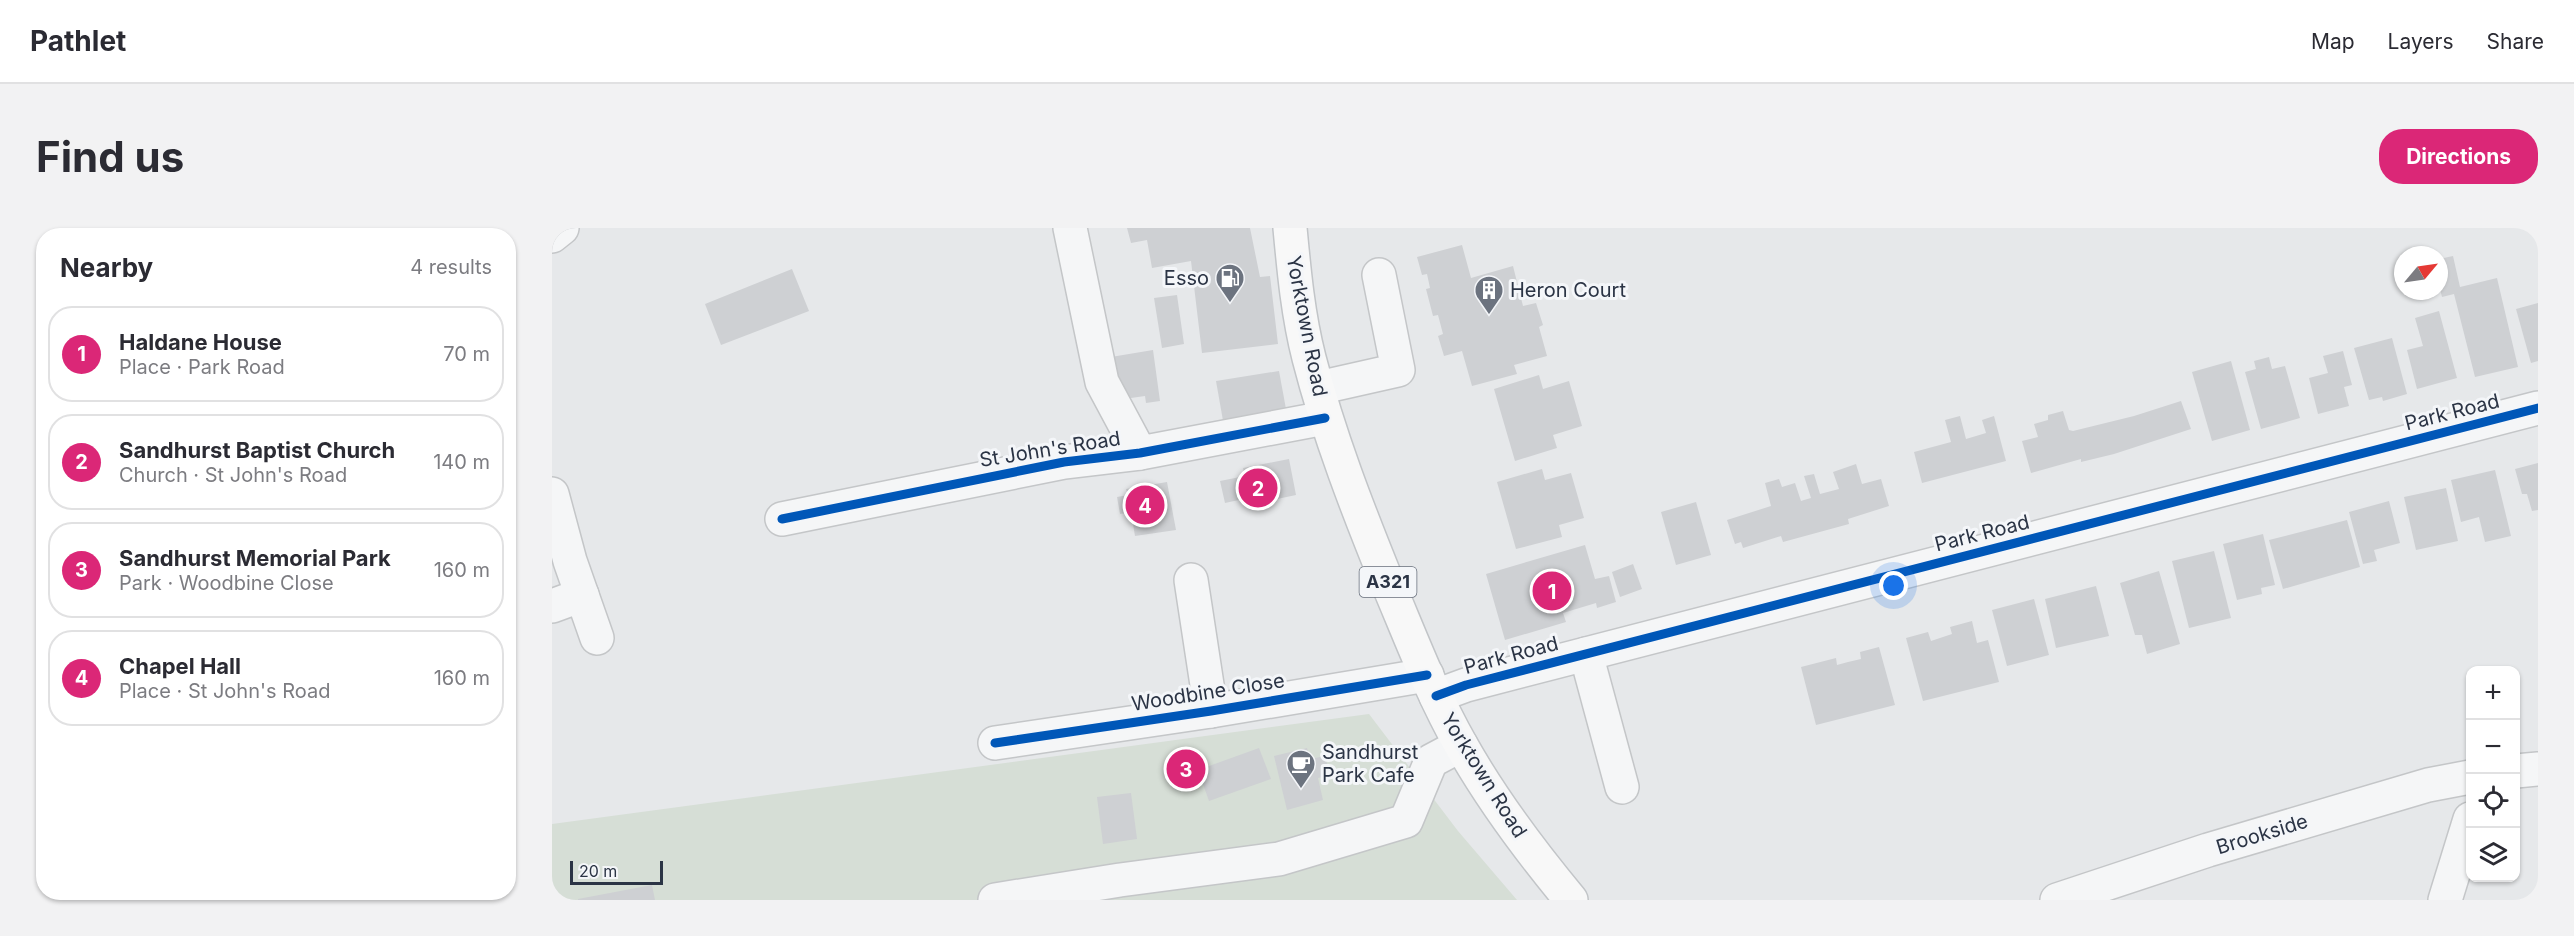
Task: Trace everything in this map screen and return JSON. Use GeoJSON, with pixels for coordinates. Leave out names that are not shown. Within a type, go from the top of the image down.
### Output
{"type":"FeatureCollection","features":[{"type":"Feature","properties":{"kind":"main road","name":"Yorktown Road"},"geometry":{"type":"LineString","coordinates":[[1290,228],[1296,292],[1309,356],[1321,403],[1364,525],[1431,685],[1461,745],[1542,866],[1571,900]]}},
{"type":"Feature","properties":{"kind":"street"},"geometry":{"type":"LineString","coordinates":[[552,236],[562,228]]}},
{"type":"Feature","properties":{"kind":"street"},"geometry":{"type":"LineString","coordinates":[[1070,228],[1102,382],[1140,453]]}},
{"type":"Feature","properties":{"kind":"street"},"geometry":{"type":"LineString","coordinates":[[1321,403],[1398,370],[1379,275]]}},
{"type":"Feature","properties":{"kind":"street","name":"St John's Road"},"geometry":{"type":"LineString","coordinates":[[782,519],[1064,462],[1140,453],[1321,403]]}},
{"type":"Feature","properties":{"kind":"street","name":"Park Road"},"geometry":{"type":"LineString","coordinates":[[1431,685],[1466,685],[2538,408]]}},
{"type":"Feature","properties":{"kind":"street"},"geometry":{"type":"LineString","coordinates":[[552,494],[597,638]]}},
{"type":"Feature","properties":{"kind":"street"},"geometry":{"type":"LineString","coordinates":[[1191,580],[1211,711]]}},
{"type":"Feature","properties":{"kind":"street"},"geometry":{"type":"LineString","coordinates":[[552,606],[582,595]]}},
{"type":"Feature","properties":{"kind":"street"},"geometry":{"type":"LineString","coordinates":[[1586,654],[1622,787]]}},
{"type":"Feature","properties":{"kind":"street","name":"Woodbine Close"},"geometry":{"type":"LineString","coordinates":[[995,743],[1211,711],[1431,685]]}},
{"type":"Feature","properties":{"kind":"street"},"geometry":{"type":"LineString","coordinates":[[995,900],[1120,880],[1279,859],[1406,821],[1431,761],[1461,745]]}},
{"type":"Feature","properties":{"kind":"street"},"geometry":{"type":"LineString","coordinates":[[2520,771],[2538,769]]}},
{"type":"Feature","properties":{"kind":"street","name":"Brookside"},"geometry":{"type":"LineString","coordinates":[[2057,900],[2208,850],[2428,785],[2466,778]]}},
{"type":"Feature","properties":{"kind":"street"},"geometry":{"type":"LineString","coordinates":[[2445,900],[2467,828]]}},
{"type":"Feature","properties":{"kind":"shaded area"},"geometry":{"type":"Polygon","coordinates":[[[1369,714],[1458,831],[1517,900],[552,900],[552,824],[1369,714]]]}},
{"type":"Feature","properties":{"kind":"building"},"geometry":{"type":"Polygon","coordinates":[[[1127,228],[1250,228],[1260,277],[1270,276],[1278,344],[1202,353],[1191,261],[1152,268],[1147,240],[1131,243],[1127,228]]]}},
{"type":"Feature","properties":{"kind":"building","name":"Heron Court"},"geometry":{"type":"Polygon","coordinates":[[[1462,245],[1471,278],[1513,266],[1523,306],[1536,303],[1543,325],[1539,327],[1547,356],[1514,365],[1517,374],[1472,386],[1462,351],[1444,356],[1438,336],[1443,334],[1438,315],[1433,316],[1426,289],[1430,288],[1427,274],[1422,275],[1417,257],[1462,245]]]}},
{"type":"Feature","properties":{"kind":"building"},"geometry":{"type":"Polygon","coordinates":[[[2453,256],[2460,287],[2497,278],[2518,367],[2475,377],[2454,294],[2448,296],[2448,257],[2453,256]]]}},
{"type":"Feature","properties":{"kind":"building"},"geometry":{"type":"Polygon","coordinates":[[[792,269],[809,311],[721,345],[705,304],[792,269]]]}},
{"type":"Feature","properties":{"kind":"building"},"geometry":{"type":"Polygon","coordinates":[[[1177,295],[1184,344],[1162,348],[1154,298],[1177,295]]]}},
{"type":"Feature","properties":{"kind":"building"},"geometry":{"type":"Polygon","coordinates":[[[2538,303],[2538,361],[2531,363],[2516,309],[2538,303]]]}},
{"type":"Feature","properties":{"kind":"building"},"geometry":{"type":"Polygon","coordinates":[[[2439,311],[2457,378],[2417,389],[2407,350],[2423,346],[2415,318],[2439,311]]]}},
{"type":"Feature","properties":{"kind":"building"},"geometry":{"type":"Polygon","coordinates":[[[2392,338],[2407,394],[2383,401],[2382,397],[2369,400],[2354,348],[2392,338]]]}},
{"type":"Feature","properties":{"kind":"building"},"geometry":{"type":"Polygon","coordinates":[[[1153,350],[1160,401],[1146,403],[1145,396],[1117,400],[1111,357],[1153,350]]]}},
{"type":"Feature","properties":{"kind":"building"},"geometry":{"type":"Polygon","coordinates":[[[2343,351],[2352,385],[2344,387],[2349,406],[2318,414],[2309,378],[2328,373],[2323,356],[2343,351]]]}},
{"type":"Feature","properties":{"kind":"building"},"geometry":{"type":"Polygon","coordinates":[[[2269,357],[2272,369],[2285,366],[2300,418],[2261,429],[2245,372],[2256,369],[2254,361],[2269,357]]]}},
{"type":"Feature","properties":{"kind":"building"},"geometry":{"type":"Polygon","coordinates":[[[2231,361],[2250,430],[2212,441],[2192,372],[2231,361]]]}},
{"type":"Feature","properties":{"kind":"building"},"geometry":{"type":"Polygon","coordinates":[[[1279,371],[1286,409],[1225,432],[1216,381],[1279,371]]]}},
{"type":"Feature","properties":{"kind":"building"},"geometry":{"type":"Polygon","coordinates":[[[1539,375],[1543,389],[1569,381],[1582,426],[1553,435],[1557,448],[1515,461],[1494,389],[1539,375]]]}},
{"type":"Feature","properties":{"kind":"building"},"geometry":{"type":"Polygon","coordinates":[[[2181,401],[2191,429],[2114,454],[2081,462],[2081,459],[2031,473],[2022,441],[2038,437],[2034,424],[2048,420],[2048,415],[2063,411],[2069,430],[2073,431],[2134,416],[2181,401]]]}},
{"type":"Feature","properties":{"kind":"building"},"geometry":{"type":"Polygon","coordinates":[[[1960,416],[1966,439],[1986,433],[1982,420],[1994,416],[2006,461],[1922,483],[1914,452],[1951,442],[1945,420],[1960,416]]]}},
{"type":"Feature","properties":{"kind":"building"},"geometry":{"type":"Polygon","coordinates":[[[1289,459],[1296,495],[1249,505],[1248,498],[1225,503],[1220,481],[1245,476],[1243,468],[1289,459]]]}},
{"type":"Feature","properties":{"kind":"building"},"geometry":{"type":"Polygon","coordinates":[[[2538,463],[2538,510],[2532,511],[2527,494],[2522,494],[2515,469],[2538,463]]]}},
{"type":"Feature","properties":{"kind":"building"},"geometry":{"type":"Polygon","coordinates":[[[1856,464],[1862,484],[1881,479],[1889,506],[1848,519],[1849,524],[1783,542],[1781,536],[1743,548],[1741,542],[1735,544],[1727,520],[1771,506],[1765,483],[1779,479],[1782,487],[1795,483],[1801,501],[1811,498],[1804,476],[1814,474],[1820,494],[1839,489],[1833,472],[1856,464]]]}},
{"type":"Feature","properties":{"kind":"building"},"geometry":{"type":"Polygon","coordinates":[[[1542,469],[1545,480],[1571,473],[1584,518],[1559,525],[1562,537],[1516,549],[1497,482],[1542,469]]]}},
{"type":"Feature","properties":{"kind":"building"},"geometry":{"type":"Polygon","coordinates":[[[2495,470],[2511,536],[2485,542],[2479,517],[2461,522],[2451,480],[2495,470]]]}},
{"type":"Feature","properties":{"kind":"building"},"geometry":{"type":"Polygon","coordinates":[[[1167,482],[1176,530],[1135,536],[1131,512],[1120,514],[1117,497],[1128,495],[1126,489],[1167,482]]]}},
{"type":"Feature","properties":{"kind":"building"},"geometry":{"type":"Polygon","coordinates":[[[2446,488],[2458,541],[2416,550],[2404,497],[2446,488]]]}},
{"type":"Feature","properties":{"kind":"building"},"geometry":{"type":"Polygon","coordinates":[[[2389,501],[2400,543],[2374,550],[2377,561],[2363,564],[2349,512],[2389,501]]]}},
{"type":"Feature","properties":{"kind":"building"},"geometry":{"type":"Polygon","coordinates":[[[1696,502],[1711,555],[1676,565],[1661,512],[1696,502]]]}},
{"type":"Feature","properties":{"kind":"building"},"geometry":{"type":"Polygon","coordinates":[[[2347,520],[2360,567],[2283,589],[2269,540],[2347,520]]]}},
{"type":"Feature","properties":{"kind":"building"},"geometry":{"type":"Polygon","coordinates":[[[2263,534],[2275,585],[2261,588],[2262,594],[2237,600],[2223,544],[2263,534]]]}},
{"type":"Feature","properties":{"kind":"building"},"geometry":{"type":"Polygon","coordinates":[[[1585,545],[1595,579],[1609,576],[1616,602],[1597,608],[1596,603],[1563,613],[1566,622],[1505,640],[1486,574],[1585,545]]]}},
{"type":"Feature","properties":{"kind":"building"},"geometry":{"type":"Polygon","coordinates":[[[2214,551],[2231,618],[2189,628],[2172,561],[2214,551]]]}},
{"type":"Feature","properties":{"kind":"building"},"geometry":{"type":"Polygon","coordinates":[[[1633,564],[1642,589],[1620,597],[1612,572],[1633,564]]]}},
{"type":"Feature","properties":{"kind":"building"},"geometry":{"type":"Polygon","coordinates":[[[2159,571],[2180,644],[2147,654],[2142,635],[2135,635],[2120,583],[2159,571]]]}},
{"type":"Feature","properties":{"kind":"building"},"geometry":{"type":"Polygon","coordinates":[[[2096,586],[2109,636],[2056,648],[2045,599],[2096,586]]]}},
{"type":"Feature","properties":{"kind":"building"},"geometry":{"type":"Polygon","coordinates":[[[2034,599],[2049,655],[2007,666],[1992,610],[2034,599]]]}},
{"type":"Feature","properties":{"kind":"building"},"geometry":{"type":"Polygon","coordinates":[[[1972,621],[1977,643],[1988,640],[1999,682],[1923,701],[1906,638],[1928,632],[1931,641],[1952,634],[1950,627],[1972,621]]]}},
{"type":"Feature","properties":{"kind":"building"},"geometry":{"type":"Polygon","coordinates":[[[1879,647],[1895,705],[1816,725],[1801,667],[1836,658],[1837,665],[1861,659],[1860,652],[1879,647]]]}},
{"type":"Feature","properties":{"kind":"building"},"geometry":{"type":"Polygon","coordinates":[[[1259,748],[1271,779],[1209,801],[1198,770],[1259,748]]]}},
{"type":"Feature","properties":{"kind":"building","name":"Sandhurst Park Cafe"},"geometry":{"type":"Polygon","coordinates":[[[1307,748],[1310,759],[1325,756],[1330,775],[1318,778],[1323,800],[1287,810],[1274,756],[1307,748]]]}},
{"type":"Feature","properties":{"kind":"building"},"geometry":{"type":"Polygon","coordinates":[[[1131,793],[1137,839],[1103,844],[1097,797],[1131,793]]]}},
{"type":"Feature","properties":{"kind":"building"},"geometry":{"type":"Polygon","coordinates":[[[652,885],[655,900],[578,900],[578,899],[652,885]]]}},
{"type":"Feature","properties":{"kind":"cycle path"},"geometry":{"type":"LineString","coordinates":[[1436,696],[1466,685],[2538,408]]}},
{"type":"Feature","properties":{"kind":"cycle path"},"geometry":{"type":"LineString","coordinates":[[782,519],[1064,462],[1140,453],[1325,418]]}},
{"type":"Feature","properties":{"kind":"cycle path"},"geometry":{"type":"LineString","coordinates":[[995,743],[1211,711],[1427,675]]}},
{"type":"Feature","properties":{"kind":"place","name":"Esso"},"geometry":{"type":"Point","coordinates":[1230,304]}},
{"type":"Feature","properties":{"kind":"place","name":"Heron Court"},"geometry":{"type":"Point","coordinates":[1489,316]}},
{"type":"Feature","properties":{"kind":"place","name":"Sandhurst Baptist Church"},"geometry":{"type":"Point","coordinates":[1258,488]}},
{"type":"Feature","properties":{"kind":"place","name":"Chapel Hall"},"geometry":{"type":"Point","coordinates":[1145,505]}},
{"type":"Feature","properties":{"kind":"place","name":"Haldane House"},"geometry":{"type":"Point","coordinates":[1552,591]}},
{"type":"Feature","properties":{"kind":"place","name":"Sandhurst Memorial Park"},"geometry":{"type":"Point","coordinates":[1186,769]}},
{"type":"Feature","properties":{"kind":"place","name":"Sandhurst Park Cafe"},"geometry":{"type":"Point","coordinates":[1301,790]}}]}
